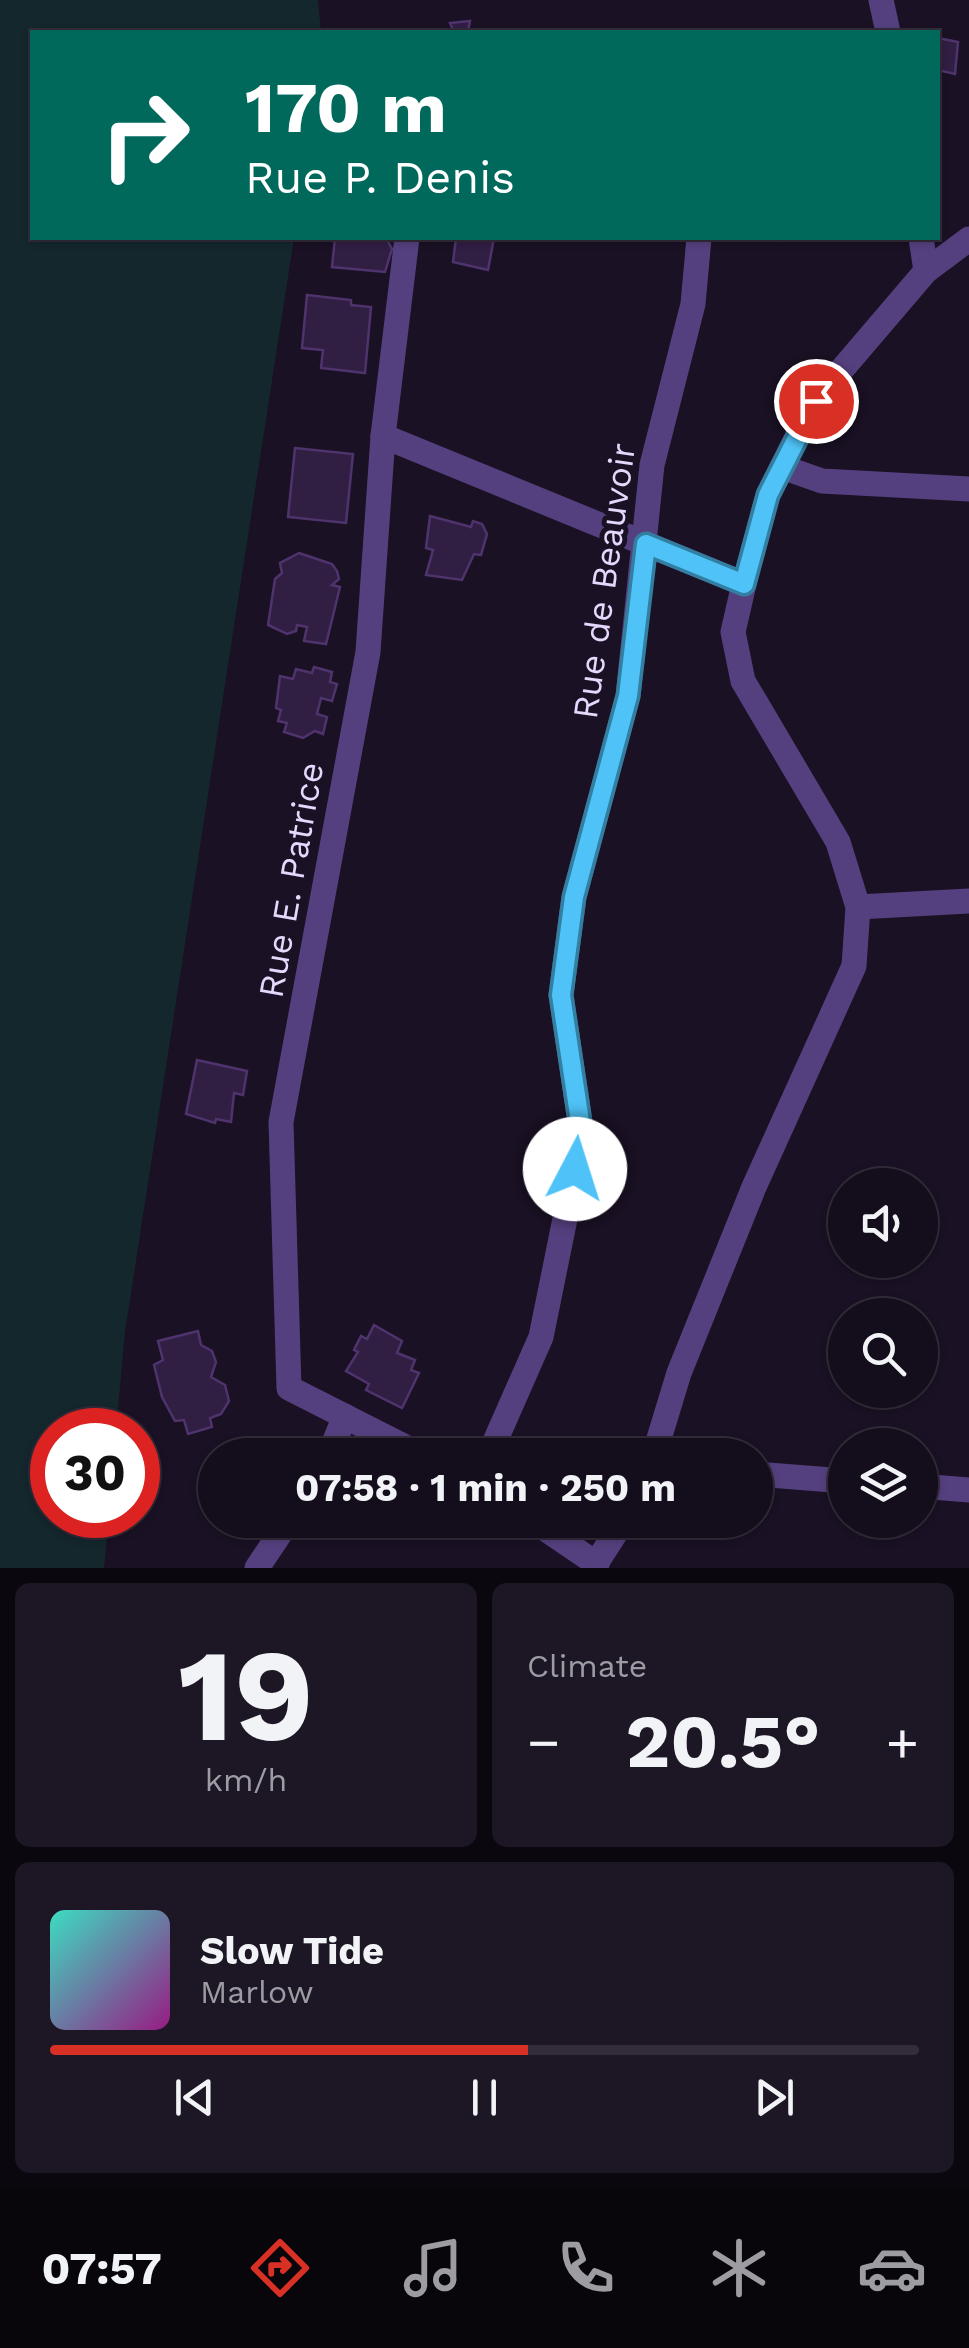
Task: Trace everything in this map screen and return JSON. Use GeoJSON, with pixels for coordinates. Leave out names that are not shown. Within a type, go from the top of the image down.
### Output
{"type":"FeatureCollection","features":[{"type":"Feature","properties":{"kind":"street"},"geometry":{"type":"LineString","coordinates":[[881,0],[888,30]]}},
{"type":"Feature","properties":{"kind":"street"},"geometry":{"type":"LineString","coordinates":[[659,1438],[679,1373],[754,1186],[854,966],[858,907],[838,842],[743,681],[734,632],[744,584],[768,495],[816,401],[926,272],[969,238]]}},
{"type":"Feature","properties":{"kind":"street","name":"Rue E. Patrice"},"geometry":{"type":"LineString","coordinates":[[388,1438],[290,1388],[281,1122],[368,652],[382,436],[407,240]]}},
{"type":"Feature","properties":{"kind":"street","name":"Rue de Beauvoir"},"geometry":{"type":"LineString","coordinates":[[497,1438],[541,1336],[582,1135],[561,995],[574,897],[628,696],[652,465],[693,304],[700,240]]}},
{"type":"Feature","properties":{"kind":"street"},"geometry":{"type":"LineString","coordinates":[[921,240],[926,272]]}},
{"type":"Feature","properties":{"kind":"street"},"geometry":{"type":"LineString","coordinates":[[382,436],[744,584]]}},
{"type":"Feature","properties":{"kind":"street"},"geometry":{"type":"LineString","coordinates":[[782,467],[822,481],[969,488]]}},
{"type":"Feature","properties":{"kind":"street"},"geometry":{"type":"LineString","coordinates":[[858,907],[969,901]]}},
{"type":"Feature","properties":{"kind":"street"},"geometry":{"type":"LineString","coordinates":[[335,1438],[345,1416]]}},
{"type":"Feature","properties":{"kind":"street"},"geometry":{"type":"LineString","coordinates":[[773,1475],[828,1480]]}},
{"type":"Feature","properties":{"kind":"street"},"geometry":{"type":"LineString","coordinates":[[938,1487],[969,1490]]}},
{"type":"Feature","properties":{"kind":"street"},"geometry":{"type":"LineString","coordinates":[[257,1568],[277,1538]]}},
{"type":"Feature","properties":{"kind":"street"},"geometry":{"type":"LineString","coordinates":[[557,1538],[595,1566],[613,1538]]}},
{"type":"Feature","properties":{"kind":"shaded area"},"geometry":{"type":"Polygon","coordinates":[[[0,0],[318,0],[321,30],[30,30],[30,240],[294,240],[125,1332],[118,1408],[30,1408],[30,1538],[107,1538],[104,1568],[0,1568],[0,0]]]}},
{"type":"Feature","properties":{"kind":"building"},"geometry":{"type":"Polygon","coordinates":[[[470,21],[468,30],[453,30],[450,23],[470,21]]]}},
{"type":"Feature","properties":{"kind":"building"},"geometry":{"type":"Polygon","coordinates":[[[940,38],[958,42],[955,74],[940,70],[940,38]]]}},
{"type":"Feature","properties":{"kind":"building"},"geometry":{"type":"Polygon","coordinates":[[[335,240],[387,240],[392,249],[385,272],[332,267],[335,240]]]}},
{"type":"Feature","properties":{"kind":"building"},"geometry":{"type":"Polygon","coordinates":[[[456,240],[494,240],[488,270],[453,262],[456,240]]]}},
{"type":"Feature","properties":{"kind":"building"},"geometry":{"type":"Polygon","coordinates":[[[307,295],[351,300],[351,305],[371,307],[365,373],[321,368],[323,350],[302,348],[307,295]]]}},
{"type":"Feature","properties":{"kind":"building"},"geometry":{"type":"Polygon","coordinates":[[[295,448],[353,454],[346,523],[288,517],[295,448]]]}},
{"type":"Feature","properties":{"kind":"building"},"geometry":{"type":"Polygon","coordinates":[[[430,516],[471,527],[473,521],[482,524],[487,534],[481,555],[474,554],[462,580],[426,575],[433,550],[426,548],[430,516]]]}},
{"type":"Feature","properties":{"kind":"building"},"geometry":{"type":"Polygon","coordinates":[[[299,553],[332,564],[337,571],[339,579],[332,585],[340,587],[326,644],[304,641],[307,627],[297,625],[296,631],[287,634],[268,625],[275,579],[282,573],[280,563],[299,553]]]}},
{"type":"Feature","properties":{"kind":"building"},"geometry":{"type":"Polygon","coordinates":[[[314,667],[332,672],[330,682],[337,684],[332,701],[321,698],[317,714],[327,717],[323,734],[315,731],[303,738],[284,732],[287,723],[278,721],[280,676],[293,679],[296,669],[312,673],[314,667]]]}},
{"type":"Feature","properties":{"kind":"building"},"geometry":{"type":"Polygon","coordinates":[[[197,1060],[247,1071],[243,1095],[234,1093],[231,1122],[216,1119],[215,1123],[186,1114],[197,1060]]]}},
{"type":"Feature","properties":{"kind":"building"},"geometry":{"type":"Polygon","coordinates":[[[374,1325],[402,1341],[397,1353],[415,1360],[411,1370],[419,1373],[402,1408],[366,1390],[369,1384],[346,1371],[358,1352],[354,1350],[361,1336],[367,1339],[374,1325]]]}},
{"type":"Feature","properties":{"kind":"building"},"geometry":{"type":"Polygon","coordinates":[[[198,1331],[201,1345],[212,1351],[216,1362],[211,1377],[225,1385],[229,1401],[221,1414],[210,1418],[212,1427],[188,1434],[184,1420],[175,1421],[162,1397],[154,1365],[163,1360],[158,1341],[198,1331]]]}},
{"type":"Feature","properties":{"kind":"route"},"geometry":{"type":"LineString","coordinates":[[575,1169],[582,1135],[561,995],[574,897],[628,696],[646,544],[744,584],[768,495],[816,401]]}}]}
